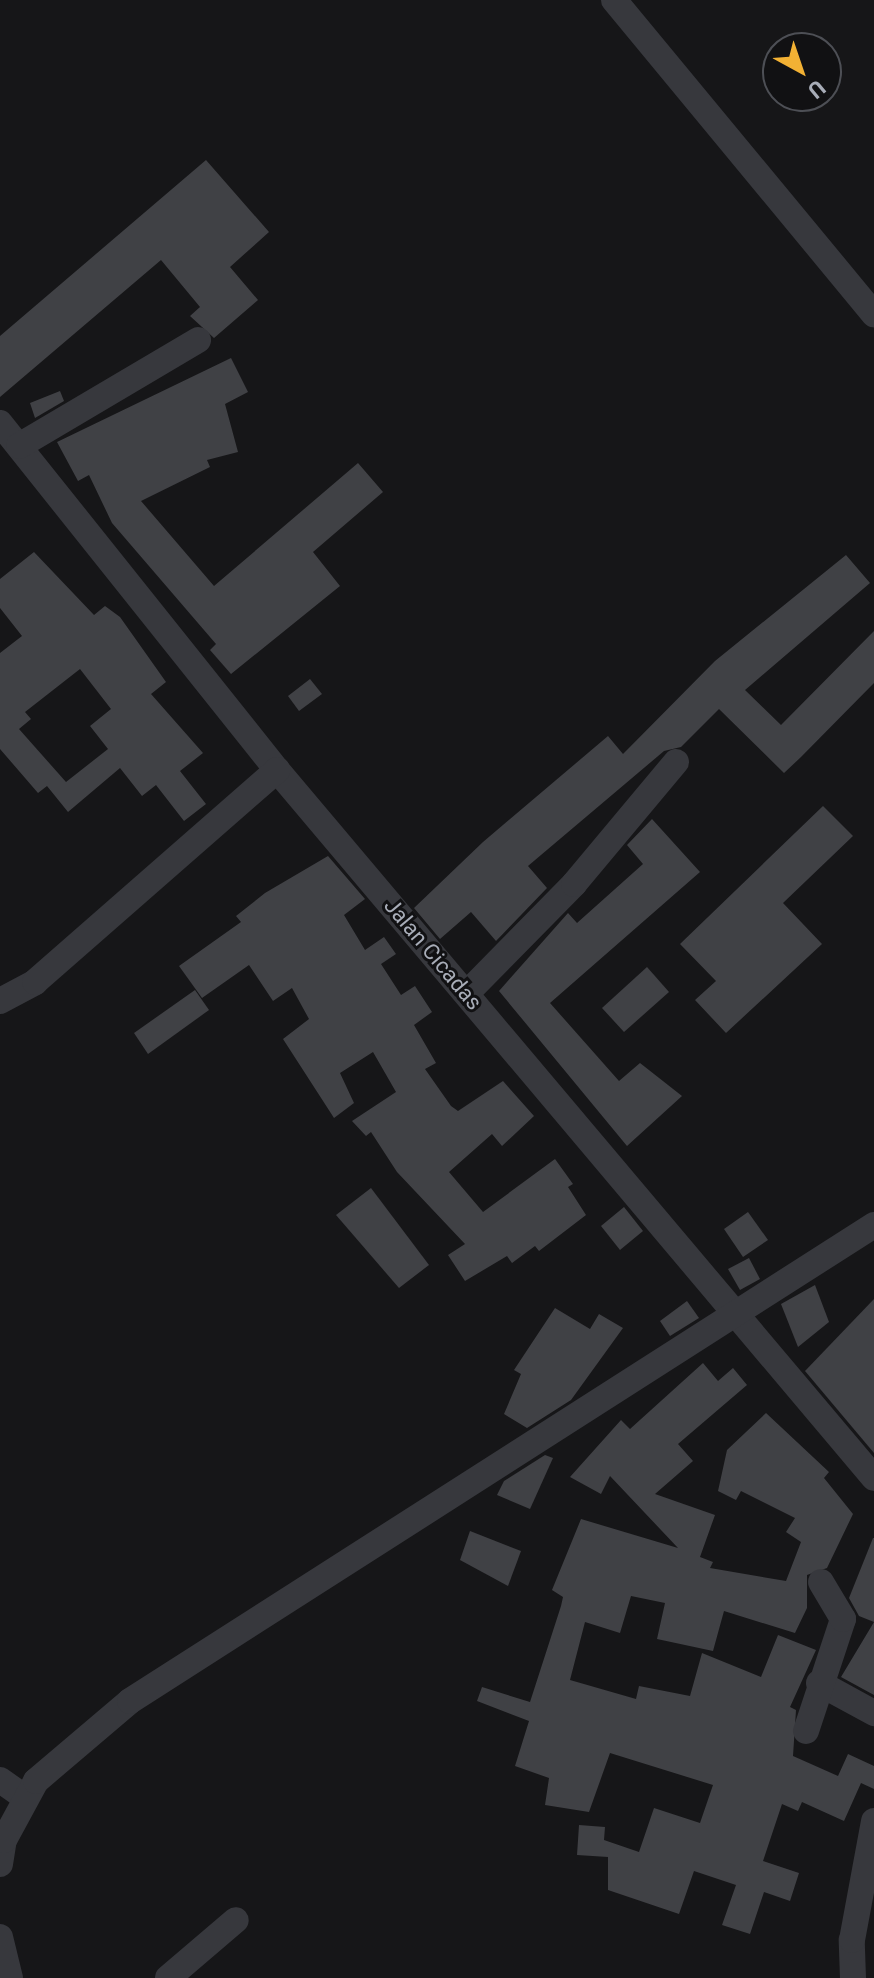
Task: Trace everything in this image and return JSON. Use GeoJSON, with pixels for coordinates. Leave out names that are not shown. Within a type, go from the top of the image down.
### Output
{"type":"FeatureCollection","features":[{"type":"Feature","properties":{"kind":"street"},"geometry":{"type":"LineString","coordinates":[[625,3],[874,314]]}},
{"type":"Feature","properties":{"kind":"street"},"geometry":{"type":"LineString","coordinates":[[6,434],[198,340]]}},
{"type":"Feature","properties":{"kind":"street","name":"Jalan Cicadas"},"geometry":{"type":"LineString","coordinates":[[6,434],[277,770],[874,1478]]}},
{"type":"Feature","properties":{"kind":"street"},"geometry":{"type":"LineString","coordinates":[[467,993],[574,884],[676,762]]}},
{"type":"Feature","properties":{"kind":"street"},"geometry":{"type":"LineString","coordinates":[[0,1001],[35,982],[277,770]]}},
{"type":"Feature","properties":{"kind":"street"},"geometry":{"type":"LineString","coordinates":[[0,1864],[26,1798],[58,1760],[130,1701],[735,1311],[874,1225]]}},
{"type":"Feature","properties":{"kind":"street"},"geometry":{"type":"LineString","coordinates":[[806,1731],[819,1683],[843,1619],[821,1582]]}},
{"type":"Feature","properties":{"kind":"street"},"geometry":{"type":"LineString","coordinates":[[819,1683],[874,1713]]}},
{"type":"Feature","properties":{"kind":"street"},"geometry":{"type":"LineString","coordinates":[[0,1780],[26,1798]]}},
{"type":"Feature","properties":{"kind":"street"},"geometry":{"type":"LineString","coordinates":[[853,1978],[852,1940],[874,1821]]}},
{"type":"Feature","properties":{"kind":"street"},"geometry":{"type":"LineString","coordinates":[[168,1978],[236,1920]]}},
{"type":"Feature","properties":{"kind":"street"},"geometry":{"type":"LineString","coordinates":[[0,1937],[10,1978]]}},
{"type":"Feature","properties":{"kind":"building"},"geometry":{"type":"Polygon","coordinates":[[[206,160],[269,232],[230,267],[258,300],[214,338],[190,316],[200,307],[161,260],[0,397],[0,336],[206,160]]]}},
{"type":"Feature","properties":{"kind":"building"},"geometry":{"type":"Polygon","coordinates":[[[231,358],[248,392],[225,404],[238,452],[207,460],[210,467],[141,501],[214,586],[358,463],[383,492],[313,552],[340,586],[231,674],[210,650],[216,644],[112,523],[89,475],[78,481],[57,442],[231,358]]]}},
{"type":"Feature","properties":{"kind":"building"},"geometry":{"type":"Polygon","coordinates":[[[60,391],[64,401],[35,418],[30,403],[60,391]]]}},
{"type":"Feature","properties":{"kind":"building"},"geometry":{"type":"Polygon","coordinates":[[[34,552],[94,615],[105,606],[120,617],[166,682],[151,694],[203,753],[180,771],[206,804],[184,821],[156,785],[142,796],[120,768],[68,812],[47,786],[38,793],[0,749],[0,653],[22,636],[0,608],[0,579],[34,552]],[[80,669],[25,712],[31,719],[19,729],[66,782],[108,749],[90,726],[111,709],[80,669]]]}},
{"type":"Feature","properties":{"kind":"building"},"geometry":{"type":"Polygon","coordinates":[[[846,555],[870,583],[745,690],[781,725],[874,631],[874,683],[801,757],[784,773],[719,709],[681,747],[664,751],[528,866],[547,888],[496,941],[471,912],[440,939],[414,908],[483,842],[608,736],[623,754],[715,661],[846,555]]]}},
{"type":"Feature","properties":{"kind":"building"},"geometry":{"type":"Polygon","coordinates":[[[310,679],[322,694],[299,711],[288,696],[310,679]]]}},
{"type":"Feature","properties":{"kind":"building"},"geometry":{"type":"Polygon","coordinates":[[[823,806],[853,836],[783,903],[822,944],[726,1033],[695,1000],[716,981],[680,944],[823,806]]]}},
{"type":"Feature","properties":{"kind":"building"},"geometry":{"type":"Polygon","coordinates":[[[652,819],[700,872],[550,1003],[619,1081],[640,1063],[682,1096],[627,1146],[499,991],[568,913],[577,923],[643,864],[627,845],[652,819]]]}},
{"type":"Feature","properties":{"kind":"building"},"geometry":{"type":"Polygon","coordinates":[[[328,856],[365,899],[344,915],[365,950],[384,937],[396,954],[381,964],[401,995],[415,986],[432,1012],[414,1025],[436,1063],[425,1069],[451,1106],[458,1111],[503,1081],[534,1116],[502,1146],[492,1134],[449,1172],[483,1212],[555,1159],[573,1184],[568,1187],[586,1215],[539,1251],[535,1246],[512,1263],[507,1256],[465,1281],[448,1255],[465,1244],[397,1172],[371,1132],[366,1136],[352,1121],[396,1092],[373,1052],[340,1073],[354,1103],[334,1118],[283,1039],[309,1019],[292,988],[273,1001],[249,965],[202,998],[179,966],[241,922],[236,916],[265,893],[328,856]]]}},
{"type":"Feature","properties":{"kind":"building"},"geometry":{"type":"Polygon","coordinates":[[[647,967],[669,992],[624,1032],[602,1008],[647,967]]]}},
{"type":"Feature","properties":{"kind":"building"},"geometry":{"type":"Polygon","coordinates":[[[195,990],[209,1010],[148,1054],[134,1033],[195,990]]]}},
{"type":"Feature","properties":{"kind":"building"},"geometry":{"type":"Polygon","coordinates":[[[371,1188],[429,1265],[399,1288],[336,1215],[371,1188]]]}},
{"type":"Feature","properties":{"kind":"building"},"geometry":{"type":"Polygon","coordinates":[[[624,1207],[643,1231],[620,1250],[601,1226],[624,1207]]]}},
{"type":"Feature","properties":{"kind":"building"},"geometry":{"type":"Polygon","coordinates":[[[748,1212],[768,1240],[743,1257],[724,1229],[748,1212]]]}},
{"type":"Feature","properties":{"kind":"building"},"geometry":{"type":"Polygon","coordinates":[[[749,1258],[760,1279],[740,1290],[728,1269],[749,1258]]]}},
{"type":"Feature","properties":{"kind":"building"},"geometry":{"type":"Polygon","coordinates":[[[815,1285],[829,1322],[798,1347],[781,1304],[815,1285]]]}},
{"type":"Feature","properties":{"kind":"building"},"geometry":{"type":"Polygon","coordinates":[[[874,1299],[874,1453],[805,1371],[874,1299]]]}},
{"type":"Feature","properties":{"kind":"building"},"geometry":{"type":"Polygon","coordinates":[[[687,1301],[699,1318],[670,1336],[660,1321],[687,1301]]]}},
{"type":"Feature","properties":{"kind":"building"},"geometry":{"type":"Polygon","coordinates":[[[555,1308],[590,1329],[599,1314],[623,1328],[571,1400],[527,1428],[504,1414],[521,1374],[514,1370],[555,1308]]]}},
{"type":"Feature","properties":{"kind":"building"},"geometry":{"type":"Polygon","coordinates":[[[703,1363],[718,1381],[733,1368],[747,1385],[678,1444],[693,1461],[655,1494],[715,1515],[700,1557],[713,1562],[710,1568],[786,1581],[801,1542],[786,1532],[795,1518],[741,1491],[736,1500],[718,1491],[727,1450],[766,1413],[829,1472],[824,1478],[853,1514],[827,1568],[807,1575],[807,1608],[795,1633],[724,1611],[713,1651],[657,1639],[665,1603],[631,1596],[620,1633],[585,1622],[570,1680],[636,1699],[639,1686],[690,1696],[702,1653],[761,1677],[778,1635],[816,1650],[790,1707],[796,1710],[793,1756],[838,1776],[848,1754],[874,1766],[874,1789],[861,1783],[844,1821],[802,1802],[798,1811],[782,1804],[763,1861],[799,1873],[790,1901],[764,1892],[750,1934],[722,1925],[736,1885],[694,1871],[679,1914],[608,1890],[608,1857],[577,1855],[579,1825],[605,1827],[604,1840],[639,1852],[654,1808],[700,1823],[713,1785],[610,1753],[589,1812],[545,1805],[549,1778],[515,1766],[529,1721],[477,1701],[482,1687],[530,1702],[563,1597],[552,1590],[581,1519],[678,1548],[610,1476],[601,1494],[570,1477],[621,1420],[630,1429],[703,1363]]]}},
{"type":"Feature","properties":{"kind":"building"},"geometry":{"type":"Polygon","coordinates":[[[545,1455],[553,1458],[530,1509],[497,1495],[504,1481],[545,1455]]]}},
{"type":"Feature","properties":{"kind":"building"},"geometry":{"type":"Polygon","coordinates":[[[470,1531],[521,1551],[508,1586],[460,1560],[470,1531]]]}},
{"type":"Feature","properties":{"kind":"building"},"geometry":{"type":"Polygon","coordinates":[[[873,1538],[874,1622],[859,1616],[849,1598],[873,1538]]]}},
{"type":"Feature","properties":{"kind":"building"},"geometry":{"type":"Polygon","coordinates":[[[874,1622],[874,1695],[841,1677],[874,1622]]]}}]}
